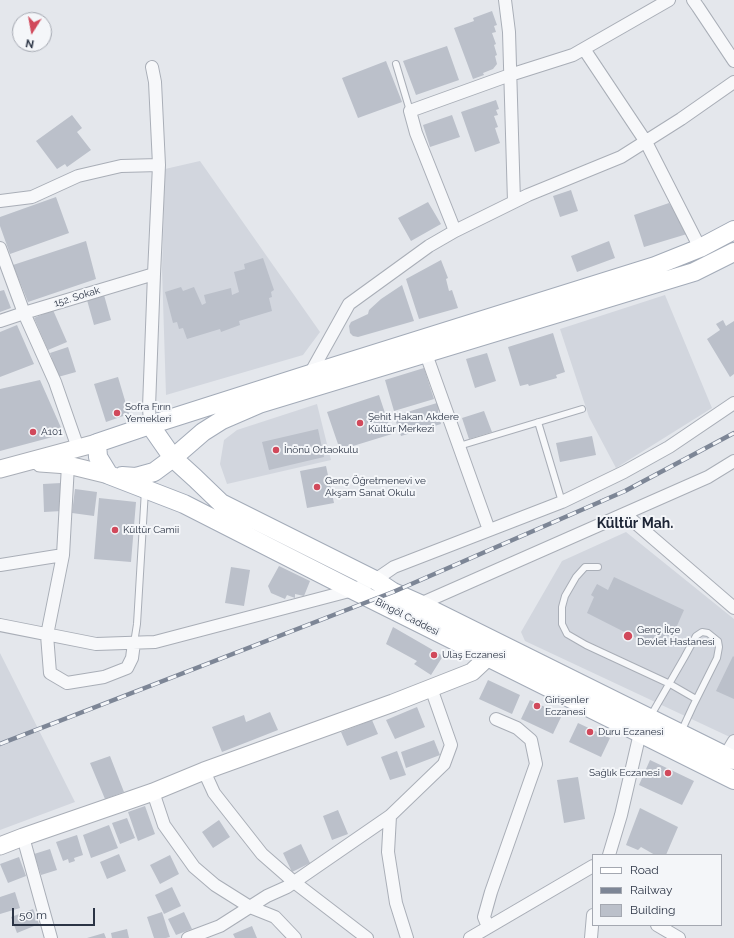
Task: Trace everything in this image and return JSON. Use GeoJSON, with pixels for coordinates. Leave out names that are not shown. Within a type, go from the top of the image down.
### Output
{"type":"FeatureCollection","features":[{"type":"Feature","properties":{"kind":"main road"},"geometry":{"type":"LineString","coordinates":[[734,230],[700,248],[655,266],[310,374],[97,443],[98,457],[109,475],[136,477],[154,472],[203,432],[222,420],[259,404],[694,272],[734,252]]}},
{"type":"Feature","properties":{"kind":"main road","name":"Bingöl Caddesi"},"geometry":{"type":"LineString","coordinates":[[150,425],[173,458],[221,503],[375,580],[393,592],[486,637],[645,726],[734,780]]}},
{"type":"Feature","properties":{"kind":"main road","name":"Bingöl Caddesi"},"geometry":{"type":"LineString","coordinates":[[109,475],[184,504],[488,657],[645,726],[680,733],[730,758]]}},
{"type":"Feature","properties":{"kind":"street"},"geometry":{"type":"LineString","coordinates":[[505,0],[509,32],[514,202]]}},
{"type":"Feature","properties":{"kind":"street"},"geometry":{"type":"LineString","coordinates":[[455,231],[416,132],[410,111],[510,75],[573,55],[669,0]]}},
{"type":"Feature","properties":{"kind":"street"},"geometry":{"type":"LineString","coordinates":[[693,0],[734,61]]}},
{"type":"Feature","properties":{"kind":"street"},"geometry":{"type":"LineString","coordinates":[[584,49],[646,142],[700,248]]}},
{"type":"Feature","properties":{"kind":"street"},"geometry":{"type":"LineString","coordinates":[[150,425],[149,407],[159,165],[155,82],[152,67]]}},
{"type":"Feature","properties":{"kind":"street"},"geometry":{"type":"LineString","coordinates":[[310,374],[349,304],[429,246],[528,194],[621,157],[682,119],[734,82]]}},
{"type":"Feature","properties":{"kind":"street"},"geometry":{"type":"LineString","coordinates":[[0,201],[32,197],[78,176],[92,172],[122,166],[159,165]]}},
{"type":"Feature","properties":{"kind":"street"},"geometry":{"type":"LineString","coordinates":[[0,248],[24,313],[55,382],[78,448]]}},
{"type":"Feature","properties":{"kind":"street","name":"152. Sokak"},"geometry":{"type":"LineString","coordinates":[[0,321],[154,274]]}},
{"type":"Feature","properties":{"kind":"street"},"geometry":{"type":"LineString","coordinates":[[426,354],[490,530]]}},
{"type":"Feature","properties":{"kind":"street"},"geometry":{"type":"LineString","coordinates":[[0,626],[96,644],[155,642],[353,590],[375,580],[394,567],[562,502],[624,472],[669,447],[734,403]]}},
{"type":"Feature","properties":{"kind":"street"},"geometry":{"type":"LineString","coordinates":[[0,470],[97,443]]}},
{"type":"Feature","properties":{"kind":"street"},"geometry":{"type":"LineString","coordinates":[[420,604],[708,477],[734,461]]}},
{"type":"Feature","properties":{"kind":"street"},"geometry":{"type":"LineString","coordinates":[[26,462],[68,465],[109,475]]}},
{"type":"Feature","properties":{"kind":"street"},"geometry":{"type":"LineString","coordinates":[[68,465],[63,555],[47,635],[50,674],[66,683],[104,677],[127,668],[132,658],[134,643]]}},
{"type":"Feature","properties":{"kind":"street"},"geometry":{"type":"LineString","coordinates":[[625,514],[734,608]]}},
{"type":"Feature","properties":{"kind":"street"},"geometry":{"type":"LineString","coordinates":[[0,565],[63,555]]}},
{"type":"Feature","properties":{"kind":"street"},"geometry":{"type":"LineString","coordinates":[[0,846],[153,792],[204,771],[393,703],[472,672],[488,657],[486,637]]}},
{"type":"Feature","properties":{"kind":"street"},"geometry":{"type":"LineString","coordinates":[[188,938],[220,926],[267,896],[287,887],[390,816],[444,764],[451,745],[431,688]]}},
{"type":"Feature","properties":{"kind":"street"},"geometry":{"type":"LineString","coordinates":[[488,927],[484,917],[491,892],[536,764],[531,740],[518,728],[496,719]]}},
{"type":"Feature","properties":{"kind":"street"},"geometry":{"type":"LineString","coordinates":[[609,854],[645,726]]}},
{"type":"Feature","properties":{"kind":"street"},"geometry":{"type":"LineString","coordinates":[[730,758],[734,740]]}},
{"type":"Feature","properties":{"kind":"street"},"geometry":{"type":"LineString","coordinates":[[204,771],[214,794],[262,854],[294,882],[367,938]]}},
{"type":"Feature","properties":{"kind":"street"},"geometry":{"type":"LineString","coordinates":[[153,792],[164,825],[194,867],[215,884],[250,907],[275,918],[295,938]]}},
{"type":"Feature","properties":{"kind":"street"},"geometry":{"type":"LineString","coordinates":[[390,816],[388,852],[396,903],[407,938]]}},
{"type":"Feature","properties":{"kind":"street"},"geometry":{"type":"LineString","coordinates":[[23,837],[51,938]]}},
{"type":"Feature","properties":{"kind":"street"},"geometry":{"type":"LineString","coordinates":[[470,938],[592,867]]}},
{"type":"Feature","properties":{"kind":"street"},"geometry":{"type":"LineString","coordinates":[[590,938],[592,923]]}},
{"type":"Feature","properties":{"kind":"street"},"geometry":{"type":"LineString","coordinates":[[659,926],[679,938]]}},
{"type":"Feature","properties":{"kind":"lane"},"geometry":{"type":"LineString","coordinates":[[396,64],[410,111]]}},
{"type":"Feature","properties":{"kind":"lane"},"geometry":{"type":"LineString","coordinates":[[460,446],[582,409]]}},
{"type":"Feature","properties":{"kind":"lane"},"geometry":{"type":"LineString","coordinates":[[538,422],[562,502]]}},
{"type":"Feature","properties":{"kind":"lane"},"geometry":{"type":"LineString","coordinates":[[134,643],[138,624],[145,489]]}},
{"type":"Feature","properties":{"kind":"lane"},"geometry":{"type":"LineString","coordinates":[[598,567],[585,567],[576,577],[565,596],[562,607],[562,624],[567,634],[586,645],[670,684],[696,698]]}},
{"type":"Feature","properties":{"kind":"lane"},"geometry":{"type":"LineString","coordinates":[[645,726],[696,636],[702,632],[708,633],[718,641],[719,647],[717,658],[680,733]]}},
{"type":"Feature","properties":{"kind":"shaded area"},"geometry":{"type":"Polygon","coordinates":[[[200,161],[320,332],[303,355],[166,395],[162,269],[165,169],[200,161]]]}},
{"type":"Feature","properties":{"kind":"shaded area"},"geometry":{"type":"Polygon","coordinates":[[[665,295],[712,408],[616,468],[589,417],[560,329],[665,295]]]}},
{"type":"Feature","properties":{"kind":"shaded area","name":"İnönü Ortaokulu"},"geometry":{"type":"Polygon","coordinates":[[[317,404],[331,460],[227,484],[220,464],[224,440],[237,430],[317,404]]]}},
{"type":"Feature","properties":{"kind":"shaded area","name":"Genç İlçe Devlet Hastanesi"},"geometry":{"type":"Polygon","coordinates":[[[626,532],[734,619],[734,735],[732,738],[525,641],[521,632],[562,561],[626,532]]]}},
{"type":"Feature","properties":{"kind":"shaded area"},"geometry":{"type":"Polygon","coordinates":[[[0,653],[75,802],[0,830],[0,653]]]}},
{"type":"Feature","properties":{"kind":"building"},"geometry":{"type":"Polygon","coordinates":[[[492,11],[497,25],[494,26],[496,32],[492,33],[496,44],[494,45],[497,55],[495,56],[497,64],[493,69],[483,73],[484,75],[473,79],[454,28],[474,21],[473,18],[492,11]]]}},
{"type":"Feature","properties":{"kind":"building"},"geometry":{"type":"Polygon","coordinates":[[[447,46],[459,80],[416,95],[403,61],[447,46]]]}},
{"type":"Feature","properties":{"kind":"building"},"geometry":{"type":"Polygon","coordinates":[[[386,61],[402,102],[358,118],[342,78],[386,61]]]}},
{"type":"Feature","properties":{"kind":"building"},"geometry":{"type":"Polygon","coordinates":[[[496,100],[499,109],[496,110],[498,115],[494,116],[498,127],[495,128],[500,143],[475,152],[461,112],[496,100]]]}},
{"type":"Feature","properties":{"kind":"building"},"geometry":{"type":"Polygon","coordinates":[[[72,115],[82,128],[77,132],[91,150],[67,167],[65,164],[57,169],[36,141],[72,115]]]}},
{"type":"Feature","properties":{"kind":"building"},"geometry":{"type":"Polygon","coordinates":[[[452,115],[460,137],[430,147],[423,125],[452,115]]]}},
{"type":"Feature","properties":{"kind":"building"},"geometry":{"type":"Polygon","coordinates":[[[571,190],[578,211],[560,217],[553,196],[571,190]]]}},
{"type":"Feature","properties":{"kind":"building"},"geometry":{"type":"Polygon","coordinates":[[[56,197],[69,233],[10,254],[0,226],[0,217],[56,197]]]}},
{"type":"Feature","properties":{"kind":"building"},"geometry":{"type":"Polygon","coordinates":[[[428,202],[441,224],[411,241],[398,218],[428,202]]]}},
{"type":"Feature","properties":{"kind":"building"},"geometry":{"type":"Polygon","coordinates":[[[669,203],[683,222],[687,234],[644,247],[634,215],[669,203]]]}},
{"type":"Feature","properties":{"kind":"building"},"geometry":{"type":"Polygon","coordinates":[[[86,241],[96,279],[28,302],[13,265],[86,241]]]}},
{"type":"Feature","properties":{"kind":"building"},"geometry":{"type":"Polygon","coordinates":[[[609,241],[615,258],[577,272],[571,256],[609,241]]]}},
{"type":"Feature","properties":{"kind":"building"},"geometry":{"type":"Polygon","coordinates":[[[263,258],[274,290],[271,292],[272,297],[269,298],[272,311],[239,321],[240,325],[221,332],[220,329],[187,339],[183,328],[179,329],[177,322],[173,323],[165,292],[181,287],[183,291],[194,287],[202,305],[206,303],[204,295],[231,288],[232,295],[239,292],[234,272],[245,269],[244,264],[263,258]]]}},
{"type":"Feature","properties":{"kind":"building"},"geometry":{"type":"Polygon","coordinates":[[[441,260],[448,278],[446,279],[449,291],[452,290],[458,308],[419,319],[406,279],[441,260]]]}},
{"type":"Feature","properties":{"kind":"building"},"geometry":{"type":"Polygon","coordinates":[[[402,285],[414,321],[358,337],[353,336],[350,333],[349,326],[351,322],[368,314],[369,310],[381,299],[402,285]]]}},
{"type":"Feature","properties":{"kind":"building"},"geometry":{"type":"Polygon","coordinates":[[[4,290],[11,308],[0,312],[0,291],[4,290]]]}},
{"type":"Feature","properties":{"kind":"building"},"geometry":{"type":"Polygon","coordinates":[[[104,295],[111,320],[94,325],[87,300],[104,295]]]}},
{"type":"Feature","properties":{"kind":"building"},"geometry":{"type":"Polygon","coordinates":[[[53,310],[67,342],[48,350],[34,318],[53,310]]]}},
{"type":"Feature","properties":{"kind":"building"},"geometry":{"type":"Polygon","coordinates":[[[723,320],[726,326],[734,321],[734,374],[730,377],[707,339],[720,330],[716,324],[723,320]]]}},
{"type":"Feature","properties":{"kind":"building"},"geometry":{"type":"Polygon","coordinates":[[[17,325],[34,364],[0,377],[0,332],[17,325]]]}},
{"type":"Feature","properties":{"kind":"building"},"geometry":{"type":"Polygon","coordinates":[[[553,333],[565,372],[556,375],[557,378],[529,386],[528,384],[520,386],[508,347],[553,333]]]}},
{"type":"Feature","properties":{"kind":"building"},"geometry":{"type":"Polygon","coordinates":[[[68,347],[76,372],[58,377],[50,353],[68,347]]]}},
{"type":"Feature","properties":{"kind":"building"},"geometry":{"type":"Polygon","coordinates":[[[487,353],[496,381],[475,388],[466,359],[487,353]]]}},
{"type":"Feature","properties":{"kind":"building"},"geometry":{"type":"Polygon","coordinates":[[[424,368],[434,399],[394,411],[385,380],[424,368]]]}},
{"type":"Feature","properties":{"kind":"building"},"geometry":{"type":"Polygon","coordinates":[[[118,377],[129,414],[106,422],[94,384],[118,377]]]}},
{"type":"Feature","properties":{"kind":"building"},"geometry":{"type":"Polygon","coordinates":[[[40,380],[62,430],[60,435],[0,451],[0,389],[40,380]]]}},
{"type":"Feature","properties":{"kind":"building","name":"Şehit Hakan Akdere Kültür Merkezi"},"geometry":{"type":"Polygon","coordinates":[[[379,395],[392,434],[340,450],[327,412],[379,395]]]}},
{"type":"Feature","properties":{"kind":"building"},"geometry":{"type":"Polygon","coordinates":[[[437,403],[441,424],[401,436],[394,416],[437,403]]]}},
{"type":"Feature","properties":{"kind":"building"},"geometry":{"type":"Polygon","coordinates":[[[484,411],[492,432],[469,439],[462,418],[484,411]]]}},
{"type":"Feature","properties":{"kind":"building"},"geometry":{"type":"Polygon","coordinates":[[[318,429],[324,457],[269,470],[262,442],[318,429]]]}},
{"type":"Feature","properties":{"kind":"building"},"geometry":{"type":"Polygon","coordinates":[[[592,436],[596,455],[560,462],[556,443],[592,436]]]}},
{"type":"Feature","properties":{"kind":"building","name":"Genç Öğretmenevi ve Akşam Sanat Okulu"},"geometry":{"type":"Polygon","coordinates":[[[326,466],[334,503],[307,508],[300,471],[326,466]]]}},
{"type":"Feature","properties":{"kind":"building"},"geometry":{"type":"Polygon","coordinates":[[[61,483],[62,511],[44,512],[43,484],[61,483]]]}},
{"type":"Feature","properties":{"kind":"building"},"geometry":{"type":"Polygon","coordinates":[[[75,489],[97,492],[94,516],[72,513],[75,489]]]}},
{"type":"Feature","properties":{"kind":"building","name":"Kültür Camii"},"geometry":{"type":"Polygon","coordinates":[[[99,498],[136,502],[131,562],[94,559],[99,498]]]}},
{"type":"Feature","properties":{"kind":"building"},"geometry":{"type":"Polygon","coordinates":[[[279,566],[310,581],[304,596],[295,594],[295,598],[287,595],[285,599],[271,593],[268,586],[279,566]]]}},
{"type":"Feature","properties":{"kind":"building"},"geometry":{"type":"Polygon","coordinates":[[[231,567],[250,570],[244,606],[225,603],[231,567]]]}},
{"type":"Feature","properties":{"kind":"building"},"geometry":{"type":"Polygon","coordinates":[[[614,577],[684,610],[672,637],[665,635],[664,639],[658,645],[652,646],[587,613],[594,597],[591,595],[597,584],[608,590],[614,577]]]}},
{"type":"Feature","properties":{"kind":"building"},"geometry":{"type":"Polygon","coordinates":[[[393,627],[443,656],[431,675],[414,664],[417,661],[386,644],[393,627]]]}},
{"type":"Feature","properties":{"kind":"building"},"geometry":{"type":"Polygon","coordinates":[[[733,656],[734,657],[734,699],[716,691],[733,656]]]}},
{"type":"Feature","properties":{"kind":"building"},"geometry":{"type":"Polygon","coordinates":[[[488,680],[520,695],[512,714],[479,699],[488,680]]]}},
{"type":"Feature","properties":{"kind":"building"},"geometry":{"type":"Polygon","coordinates":[[[530,700],[562,715],[553,734],[521,719],[530,700]]]}},
{"type":"Feature","properties":{"kind":"building"},"geometry":{"type":"Polygon","coordinates":[[[417,707],[425,727],[395,739],[386,720],[417,707]]]}},
{"type":"Feature","properties":{"kind":"building"},"geometry":{"type":"Polygon","coordinates":[[[270,712],[278,730],[222,752],[212,727],[244,715],[246,722],[270,712]]]}},
{"type":"Feature","properties":{"kind":"building"},"geometry":{"type":"Polygon","coordinates":[[[372,720],[378,734],[347,746],[341,732],[372,720]]]}},
{"type":"Feature","properties":{"kind":"building"},"geometry":{"type":"Polygon","coordinates":[[[578,723],[610,738],[601,757],[569,742],[578,723]]]}},
{"type":"Feature","properties":{"kind":"building"},"geometry":{"type":"Polygon","coordinates":[[[434,740],[440,755],[406,768],[401,752],[434,740]]]}},
{"type":"Feature","properties":{"kind":"building"},"geometry":{"type":"Polygon","coordinates":[[[397,751],[406,775],[390,780],[381,757],[397,751]]]}},
{"type":"Feature","properties":{"kind":"building"},"geometry":{"type":"Polygon","coordinates":[[[110,756],[124,792],[105,799],[90,763],[110,756]]]}},
{"type":"Feature","properties":{"kind":"building"},"geometry":{"type":"Polygon","coordinates":[[[650,760],[694,781],[682,805],[639,785],[650,760]]]}},
{"type":"Feature","properties":{"kind":"building"},"geometry":{"type":"Polygon","coordinates":[[[578,777],[585,819],[564,823],[557,780],[578,777]]]}},
{"type":"Feature","properties":{"kind":"building"},"geometry":{"type":"Polygon","coordinates":[[[145,806],[155,834],[138,841],[128,812],[145,806]]]}},
{"type":"Feature","properties":{"kind":"building"},"geometry":{"type":"Polygon","coordinates":[[[640,808],[678,827],[666,854],[653,854],[641,847],[638,850],[626,845],[640,808]]]}},
{"type":"Feature","properties":{"kind":"building"},"geometry":{"type":"Polygon","coordinates":[[[338,810],[348,834],[332,840],[323,816],[338,810]]]}},
{"type":"Feature","properties":{"kind":"building"},"geometry":{"type":"Polygon","coordinates":[[[127,818],[135,838],[120,844],[112,823],[127,818]]]}},
{"type":"Feature","properties":{"kind":"building"},"geometry":{"type":"Polygon","coordinates":[[[219,820],[230,837],[213,848],[202,832],[219,820]]]}},
{"type":"Feature","properties":{"kind":"building"},"geometry":{"type":"Polygon","coordinates":[[[109,825],[118,848],[91,858],[83,835],[109,825]]]}},
{"type":"Feature","properties":{"kind":"building"},"geometry":{"type":"Polygon","coordinates":[[[77,835],[83,855],[74,858],[75,861],[69,863],[68,859],[63,861],[56,842],[77,835]]]}},
{"type":"Feature","properties":{"kind":"building"},"geometry":{"type":"Polygon","coordinates":[[[301,844],[310,863],[292,872],[283,853],[301,844]]]}},
{"type":"Feature","properties":{"kind":"building"},"geometry":{"type":"Polygon","coordinates":[[[50,849],[57,870],[41,875],[34,854],[50,849]]]}},
{"type":"Feature","properties":{"kind":"building"},"geometry":{"type":"Polygon","coordinates":[[[119,854],[126,871],[107,879],[100,862],[119,854]]]}},
{"type":"Feature","properties":{"kind":"building"},"geometry":{"type":"Polygon","coordinates":[[[170,855],[179,874],[160,884],[150,865],[170,855]]]}},
{"type":"Feature","properties":{"kind":"building"},"geometry":{"type":"Polygon","coordinates":[[[19,857],[26,876],[8,883],[0,864],[19,857]]]}},
{"type":"Feature","properties":{"kind":"building"},"geometry":{"type":"Polygon","coordinates":[[[172,887],[181,906],[164,914],[155,895],[172,887]]]}},
{"type":"Feature","properties":{"kind":"building"},"geometry":{"type":"Polygon","coordinates":[[[15,892],[20,908],[0,914],[0,897],[15,892]]]}},
{"type":"Feature","properties":{"kind":"building"},"geometry":{"type":"Polygon","coordinates":[[[33,909],[39,924],[17,933],[11,917],[33,909]]]}},
{"type":"Feature","properties":{"kind":"building"},"geometry":{"type":"Polygon","coordinates":[[[162,912],[170,937],[154,938],[147,917],[162,912]]]}},
{"type":"Feature","properties":{"kind":"building"},"geometry":{"type":"Polygon","coordinates":[[[184,912],[192,929],[176,935],[168,919],[184,912]]]}},
{"type":"Feature","properties":{"kind":"building"},"geometry":{"type":"Polygon","coordinates":[[[252,926],[257,938],[235,938],[233,934],[252,926]]]}},
{"type":"Feature","properties":{"kind":"building"},"geometry":{"type":"Polygon","coordinates":[[[127,929],[129,938],[112,938],[111,933],[127,929]]]}},
{"type":"Feature","properties":{"kind":"building"},"geometry":{"type":"Polygon","coordinates":[[[104,933],[106,938],[87,938],[104,933]]]}},
{"type":"Feature","properties":{"kind":"railway"},"geometry":{"type":"LineString","coordinates":[[0,744],[393,592],[625,491],[734,433]]}},
{"type":"Feature","properties":{"kind":"place","name":"Sofra Fırın Yemekleri"},"geometry":{"type":"Point","coordinates":[117,413]}},
{"type":"Feature","properties":{"kind":"place","name":"Şehit Hakan Akdere Kültür Merkezi"},"geometry":{"type":"Point","coordinates":[360,423]}},
{"type":"Feature","properties":{"kind":"place","name":"A101"},"geometry":{"type":"Point","coordinates":[33,432]}},
{"type":"Feature","properties":{"kind":"place","name":"İnönü Ortaokulu"},"geometry":{"type":"Point","coordinates":[276,450]}},
{"type":"Feature","properties":{"kind":"place","name":"Genç Öğretmenevi ve Akşam Sanat Okulu"},"geometry":{"type":"Point","coordinates":[317,487]}},
{"type":"Feature","properties":{"kind":"place","name":"Kültür Camii"},"geometry":{"type":"Point","coordinates":[115,530]}},
{"type":"Feature","properties":{"kind":"place","name":"Genç İlçe Devlet Hastanesi"},"geometry":{"type":"Point","coordinates":[628,636]}},
{"type":"Feature","properties":{"kind":"place","name":"Ulaş Eczanesi"},"geometry":{"type":"Point","coordinates":[434,655]}},
{"type":"Feature","properties":{"kind":"place","name":"Girişenler Eczanesi"},"geometry":{"type":"Point","coordinates":[537,706]}},
{"type":"Feature","properties":{"kind":"place","name":"Duru Eczanesi"},"geometry":{"type":"Point","coordinates":[590,732]}},
{"type":"Feature","properties":{"kind":"place","name":"Sağlık Eczanesi"},"geometry":{"type":"Point","coordinates":[668,773]}},
{"type":"Feature","properties":{"kind":"district","name":"Kültür Mah."},"geometry":{"type":"Point","coordinates":[635,524]}}]}
